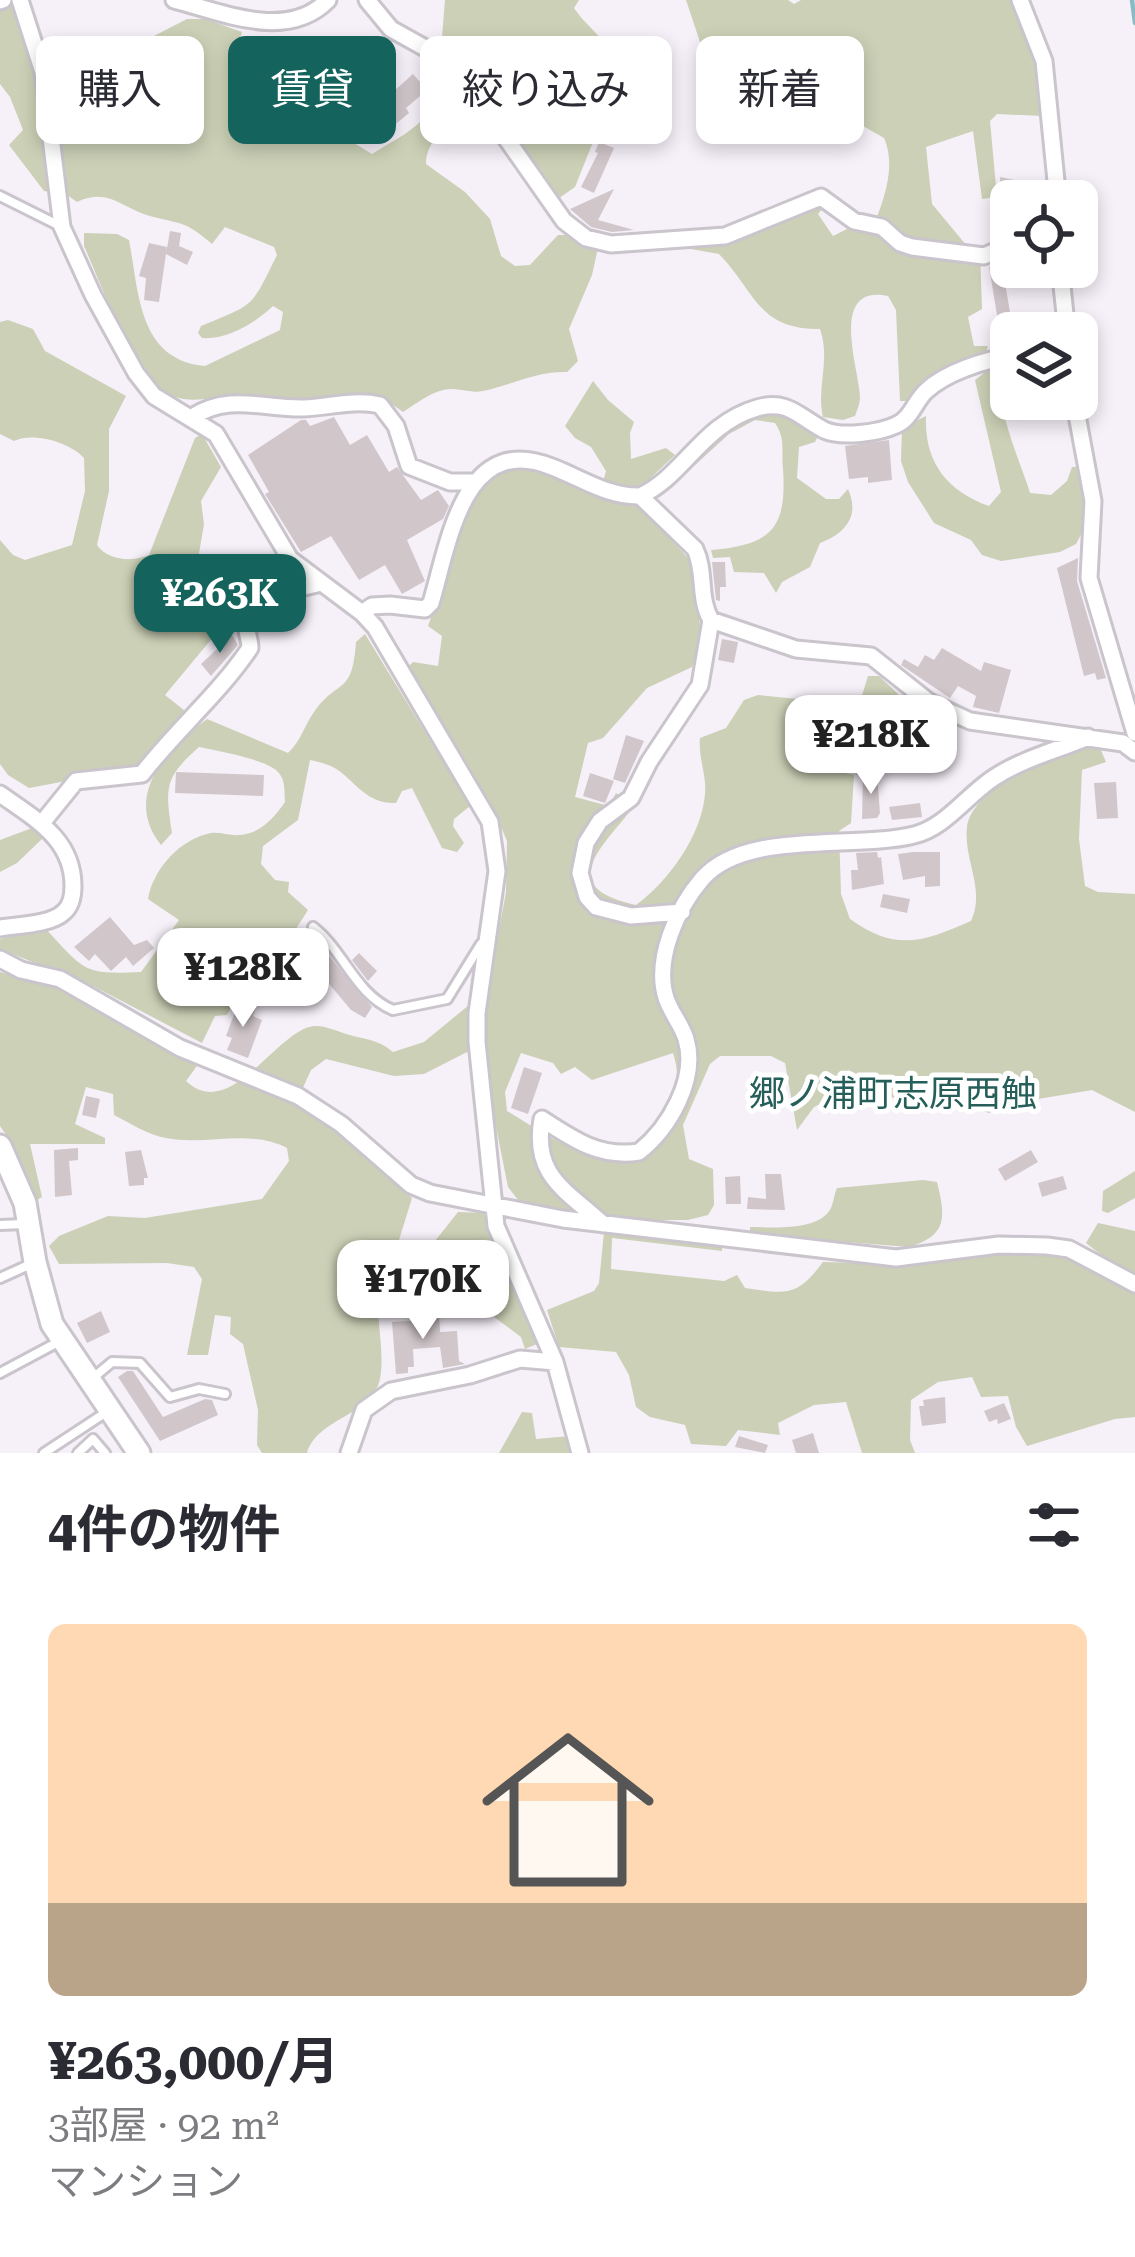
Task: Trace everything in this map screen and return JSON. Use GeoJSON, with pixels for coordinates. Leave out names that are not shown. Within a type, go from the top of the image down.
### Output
{"type":"FeatureCollection","features":[{"type":"Feature","properties":{"kind":"main road"},"geometry":{"type":"LineString","coordinates":[[0,1146],[31,1223],[35,1262],[52,1324],[90,1381],[102,1414],[139,1453]]}},
{"type":"Feature","properties":{"kind":"street"},"geometry":{"type":"LineString","coordinates":[[20,0],[43,73],[62,227],[136,373],[154,396],[216,434],[284,552],[375,628],[490,822],[497,871],[477,1042],[494,1205],[502,1246],[555,1362],[580,1453]]}},
{"type":"Feature","properties":{"kind":"street"},"geometry":{"type":"LineString","coordinates":[[174,0],[271,23],[308,16],[328,0]]}},
{"type":"Feature","properties":{"kind":"street"},"geometry":{"type":"LineString","coordinates":[[367,0],[391,29],[454,64],[564,221],[586,238],[627,244],[725,236],[821,196],[854,221],[882,227],[900,243],[990,253]]}},
{"type":"Feature","properties":{"kind":"street"},"geometry":{"type":"LineString","coordinates":[[1020,0],[1044,61],[1056,180]]}},
{"type":"Feature","properties":{"kind":"street"},"geometry":{"type":"LineString","coordinates":[[640,496],[712,432],[756,409],[791,408],[828,432],[881,429],[899,424],[929,388],[990,363]]}},
{"type":"Feature","properties":{"kind":"street"},"geometry":{"type":"LineString","coordinates":[[192,417],[220,405],[247,401],[299,409],[380,404],[391,416],[409,466],[450,482],[476,482]]}},
{"type":"Feature","properties":{"kind":"street"},"geometry":{"type":"LineString","coordinates":[[1078,420],[1093,501],[1089,578],[1135,733]]}},
{"type":"Feature","properties":{"kind":"street"},"geometry":{"type":"LineString","coordinates":[[362,613],[372,606],[425,608],[431,603],[455,519],[476,482],[498,463],[513,459],[552,466],[584,483],[640,496],[695,549],[703,604],[711,620],[700,685],[631,798],[592,830],[581,861],[583,889],[596,907],[632,916],[682,912]]}},
{"type":"Feature","properties":{"kind":"street"},"geometry":{"type":"LineString","coordinates":[[41,824],[76,781],[142,774],[250,648],[247,621],[252,613],[293,590],[321,584]]}},
{"type":"Feature","properties":{"kind":"street"},"geometry":{"type":"LineString","coordinates":[[711,620],[796,649],[871,656],[929,702],[970,721],[1123,743],[1135,752]]}},
{"type":"Feature","properties":{"kind":"street"},"geometry":{"type":"LineString","coordinates":[[603,1224],[553,1181],[544,1167],[539,1135],[542,1118],[584,1146],[619,1155],[639,1152],[668,1119],[681,1096],[690,1058],[685,1035],[666,999],[663,977],[682,912],[704,876],[741,854],[923,833],[997,775],[1088,737]]}},
{"type":"Feature","properties":{"kind":"street"},"geometry":{"type":"LineString","coordinates":[[0,794],[41,824],[68,852],[73,880],[69,904],[58,916],[0,928]]}},
{"type":"Feature","properties":{"kind":"street"},"geometry":{"type":"LineString","coordinates":[[0,958],[21,970],[60,980],[180,1048],[298,1096],[340,1124],[411,1185],[430,1193],[603,1224],[896,1258],[999,1245],[1047,1246],[1069,1249],[1135,1284]]}},
{"type":"Feature","properties":{"kind":"street"},"geometry":{"type":"LineString","coordinates":[[349,1453],[364,1410],[391,1391],[520,1359],[555,1362]]}},
{"type":"Feature","properties":{"kind":"lane"},"geometry":{"type":"LineString","coordinates":[[0,196],[62,227]]}},
{"type":"Feature","properties":{"kind":"lane"},"geometry":{"type":"LineString","coordinates":[[314,927],[332,941],[360,985],[393,1010],[447,999],[489,929]]}},
{"type":"Feature","properties":{"kind":"lane"},"geometry":{"type":"LineString","coordinates":[[0,1225],[31,1223]]}},
{"type":"Feature","properties":{"kind":"lane"},"geometry":{"type":"LineString","coordinates":[[0,1278],[35,1262]]}},
{"type":"Feature","properties":{"kind":"lane"},"geometry":{"type":"LineString","coordinates":[[0,1373],[61,1340]]}},
{"type":"Feature","properties":{"kind":"lane"},"geometry":{"type":"LineString","coordinates":[[90,1381],[112,1362],[140,1363],[170,1397],[199,1389],[225,1394]]}},
{"type":"Feature","properties":{"kind":"lane"},"geometry":{"type":"LineString","coordinates":[[78,1453],[94,1439],[102,1414]]}},
{"type":"Feature","properties":{"kind":"lane"},"geometry":{"type":"LineString","coordinates":[[44,1453],[102,1414]]}},
{"type":"Feature","properties":{"kind":"lane"},"geometry":{"type":"LineString","coordinates":[[94,1439],[105,1453]]}},
{"type":"Feature","properties":{"kind":"green space"},"geometry":{"type":"Polygon","coordinates":[[[445,0],[579,0],[574,8],[598,36],[442,36],[445,0]]]}},
{"type":"Feature","properties":{"kind":"green space"},"geometry":{"type":"Polygon","coordinates":[[[686,0],[788,0],[794,4],[801,0],[1013,0],[1039,64],[1043,116],[997,114],[990,121],[995,180],[990,180],[990,198],[982,199],[973,131],[926,147],[932,204],[967,246],[980,250],[982,309],[968,317],[974,346],[988,346],[986,353],[923,380],[906,401],[900,401],[896,310],[888,296],[869,296],[858,303],[852,316],[860,398],[855,416],[843,420],[823,417],[820,329],[783,323],[770,315],[719,254],[685,248],[684,242],[746,237],[815,204],[823,208],[818,214],[833,236],[847,229],[872,230],[889,161],[884,138],[864,127],[864,36],[698,36],[686,0]]]}},
{"type":"Feature","properties":{"kind":"green space"},"geometry":{"type":"Polygon","coordinates":[[[7,5],[19,10],[36,71],[36,144],[204,144],[204,36],[154,36],[187,19],[205,19],[242,32],[228,36],[228,144],[355,144],[372,154],[396,144],[396,139],[420,121],[420,144],[432,144],[426,164],[465,192],[490,219],[501,256],[515,266],[530,265],[558,235],[598,248],[569,329],[578,361],[567,372],[483,391],[440,391],[403,412],[376,397],[352,394],[298,399],[243,394],[197,400],[166,393],[146,373],[125,339],[84,246],[84,233],[117,234],[129,240],[140,301],[154,337],[183,361],[205,366],[280,330],[283,312],[273,306],[231,333],[202,338],[198,333],[201,326],[242,308],[255,296],[277,255],[274,247],[225,227],[212,244],[183,224],[106,198],[77,202],[44,191],[9,145],[23,130],[0,84],[0,9],[7,5]]]}},
{"type":"Feature","properties":{"kind":"green space"},"geometry":{"type":"Polygon","coordinates":[[[516,144],[592,144],[575,187],[555,201],[516,144]]]}},
{"type":"Feature","properties":{"kind":"green space"},"geometry":{"type":"Polygon","coordinates":[[[8,320],[33,329],[45,351],[126,396],[109,429],[109,491],[97,545],[102,550],[121,559],[149,555],[195,438],[202,434],[221,467],[201,501],[204,524],[198,559],[175,605],[185,620],[283,568],[298,582],[255,602],[236,630],[224,624],[165,695],[185,711],[135,768],[29,788],[0,764],[0,540],[25,560],[72,545],[85,491],[84,458],[50,440],[14,441],[0,434],[0,322],[8,320]]]}},
{"type":"Feature","properties":{"kind":"green space"},"geometry":{"type":"Polygon","coordinates":[[[990,369],[990,420],[1006,420],[1030,493],[1051,495],[1067,481],[1072,467],[1082,467],[1088,504],[1085,527],[1076,544],[1060,552],[1001,561],[982,555],[971,540],[934,523],[908,482],[901,461],[902,428],[926,416],[934,461],[950,483],[989,506],[1001,492],[975,380],[990,369]]]}},
{"type":"Feature","properties":{"kind":"green space"},"geometry":{"type":"Polygon","coordinates":[[[593,381],[634,422],[631,459],[666,448],[675,455],[641,487],[636,502],[690,560],[702,638],[692,667],[647,688],[603,738],[588,743],[575,797],[609,806],[616,793],[634,806],[592,864],[596,888],[636,905],[671,871],[702,810],[705,787],[700,738],[726,728],[744,700],[758,695],[859,705],[868,676],[879,676],[912,707],[876,713],[858,734],[842,740],[845,773],[854,775],[851,823],[839,831],[841,894],[850,919],[896,940],[924,938],[971,921],[976,898],[967,827],[972,812],[985,798],[1044,761],[1100,748],[1106,762],[1082,770],[1079,839],[1085,886],[1098,892],[1135,894],[1135,1112],[1092,1090],[989,1113],[920,1093],[872,1101],[826,1101],[814,1107],[797,1130],[785,1063],[771,1056],[720,1056],[710,1064],[683,1125],[689,1159],[713,1169],[714,1205],[708,1215],[654,1220],[518,1200],[508,1187],[491,1102],[485,1039],[487,995],[506,892],[507,841],[408,667],[413,662],[438,666],[442,636],[428,626],[459,528],[485,481],[501,467],[521,463],[600,493],[606,471],[591,447],[565,426],[593,381]],[[521,1053],[505,1092],[507,1111],[562,1143],[604,1160],[643,1156],[658,1142],[677,1084],[673,1053],[592,1080],[575,1067],[561,1074],[553,1063],[521,1053]]]}},
{"type":"Feature","properties":{"kind":"green space"},"geometry":{"type":"Polygon","coordinates":[[[786,411],[819,434],[815,442],[799,447],[797,478],[826,499],[839,499],[848,489],[852,507],[843,529],[820,543],[810,567],[782,582],[776,593],[764,573],[734,572],[730,557],[713,558],[711,550],[762,538],[778,519],[784,489],[781,434],[775,423],[755,420],[729,434],[672,486],[669,481],[735,426],[767,413],[786,411]]]}},
{"type":"Feature","properties":{"kind":"green space"},"geometry":{"type":"Polygon","coordinates":[[[365,634],[470,806],[454,819],[453,826],[464,843],[457,852],[442,848],[412,788],[402,791],[396,803],[378,800],[335,768],[310,760],[298,820],[263,846],[261,864],[275,880],[289,882],[288,892],[308,910],[287,943],[255,942],[244,959],[227,1015],[215,1016],[202,1043],[95,987],[0,949],[0,939],[44,927],[85,967],[141,972],[179,920],[148,899],[170,857],[200,836],[254,832],[285,802],[282,779],[272,767],[199,747],[173,776],[168,805],[172,833],[161,845],[146,809],[154,774],[177,744],[207,719],[288,753],[314,712],[348,679],[356,642],[365,634]]]}},
{"type":"Feature","properties":{"kind":"green space"},"geometry":{"type":"Polygon","coordinates":[[[32,828],[44,837],[0,872],[0,840],[32,828]]]}},
{"type":"Feature","properties":{"kind":"green space"},"geometry":{"type":"Polygon","coordinates":[[[0,972],[55,987],[199,1063],[186,1081],[203,1091],[220,1091],[236,1083],[299,1032],[314,1026],[373,1041],[393,1052],[424,1042],[469,1005],[471,1050],[424,1074],[394,1076],[326,1059],[311,1070],[296,1103],[368,1157],[412,1198],[399,1240],[409,1247],[431,1246],[458,1212],[485,1213],[537,1344],[525,1349],[521,1337],[467,1297],[384,1306],[378,1310],[380,1379],[367,1401],[322,1432],[307,1453],[262,1453],[243,1344],[230,1334],[231,1317],[215,1315],[208,1355],[187,1355],[202,1279],[194,1267],[59,1264],[49,1246],[59,1236],[108,1216],[145,1218],[262,1199],[289,1161],[287,1148],[258,1139],[159,1136],[114,1115],[113,1094],[86,1087],[75,1124],[105,1138],[105,1144],[30,1144],[42,1197],[37,1200],[0,1126],[0,972]]]}},
{"type":"Feature","properties":{"kind":"green space"},"geometry":{"type":"Polygon","coordinates":[[[1135,1171],[1135,1198],[1108,1213],[1102,1211],[1103,1191],[1135,1171]]]}},
{"type":"Feature","properties":{"kind":"green space"},"geometry":{"type":"Polygon","coordinates":[[[937,1182],[942,1215],[937,1231],[921,1243],[908,1247],[750,1234],[750,1227],[816,1221],[831,1208],[837,1188],[937,1182]]]}},
{"type":"Feature","properties":{"kind":"green space"},"geometry":{"type":"Polygon","coordinates":[[[1098,1223],[1135,1231],[1135,1276],[1086,1243],[1098,1223]]]}},
{"type":"Feature","properties":{"kind":"green space"},"geometry":{"type":"Polygon","coordinates":[[[604,1232],[722,1245],[722,1251],[612,1238],[611,1269],[724,1281],[737,1275],[745,1288],[771,1291],[798,1287],[823,1262],[892,1264],[1026,1252],[1078,1261],[1135,1294],[1135,1417],[1027,1446],[1008,1396],[981,1397],[972,1377],[938,1382],[911,1400],[910,1440],[915,1453],[862,1453],[846,1402],[814,1405],[778,1423],[780,1435],[738,1430],[726,1446],[691,1444],[685,1425],[650,1417],[636,1407],[629,1375],[616,1352],[559,1347],[547,1310],[594,1291],[604,1232]]]}},
{"type":"Feature","properties":{"kind":"green space"},"geometry":{"type":"Polygon","coordinates":[[[522,1412],[532,1413],[536,1439],[571,1436],[578,1453],[499,1453],[522,1412]]]}},
{"type":"Feature","properties":{"kind":"building"},"geometry":{"type":"Polygon","coordinates":[[[413,74],[420,82],[420,96],[396,124],[396,89],[413,74]]]}},
{"type":"Feature","properties":{"kind":"building"},"geometry":{"type":"Polygon","coordinates":[[[598,144],[614,148],[594,193],[581,187],[598,144]]]}},
{"type":"Feature","properties":{"kind":"building"},"geometry":{"type":"Polygon","coordinates":[[[614,189],[598,220],[634,230],[591,227],[570,209],[614,189]]]}},
{"type":"Feature","properties":{"kind":"building"},"geometry":{"type":"Polygon","coordinates":[[[170,231],[181,233],[179,246],[193,252],[187,265],[166,254],[170,231]]]}},
{"type":"Feature","properties":{"kind":"building"},"geometry":{"type":"Polygon","coordinates":[[[149,243],[167,247],[159,302],[144,300],[146,278],[139,276],[149,243]]]}},
{"type":"Feature","properties":{"kind":"building"},"geometry":{"type":"Polygon","coordinates":[[[992,288],[1006,288],[1010,312],[996,312],[992,288]]]}},
{"type":"Feature","properties":{"kind":"building"},"geometry":{"type":"Polygon","coordinates":[[[334,417],[350,445],[367,435],[389,472],[397,467],[421,500],[438,490],[449,506],[443,519],[407,540],[425,581],[402,594],[385,565],[359,580],[331,536],[301,552],[265,494],[269,492],[248,455],[301,420],[310,426],[334,417]]]}},
{"type":"Feature","properties":{"kind":"building"},"geometry":{"type":"Polygon","coordinates":[[[889,440],[892,480],[849,479],[845,446],[889,440]]]}},
{"type":"Feature","properties":{"kind":"building"},"geometry":{"type":"Polygon","coordinates":[[[1078,558],[1077,581],[1106,678],[1097,680],[1095,673],[1084,676],[1057,568],[1078,558]]]}},
{"type":"Feature","properties":{"kind":"building"},"geometry":{"type":"Polygon","coordinates":[[[712,562],[725,562],[726,587],[720,587],[720,601],[716,600],[712,562]]]}},
{"type":"Feature","properties":{"kind":"building"},"geometry":{"type":"Polygon","coordinates":[[[232,635],[238,645],[211,676],[201,664],[232,635]]]}},
{"type":"Feature","properties":{"kind":"building"},"geometry":{"type":"Polygon","coordinates":[[[722,639],[738,642],[734,663],[718,660],[722,639]]]}},
{"type":"Feature","properties":{"kind":"building"},"geometry":{"type":"Polygon","coordinates":[[[942,648],[981,671],[984,662],[1011,670],[999,713],[973,707],[976,696],[958,686],[950,698],[901,665],[904,659],[918,667],[925,655],[934,660],[942,648]]]}},
{"type":"Feature","properties":{"kind":"building"},"geometry":{"type":"Polygon","coordinates":[[[626,735],[644,741],[625,783],[613,779],[626,735]]]}},
{"type":"Feature","properties":{"kind":"building"},"geometry":{"type":"Polygon","coordinates":[[[176,772],[264,775],[263,796],[175,793],[176,772]]]}},
{"type":"Feature","properties":{"kind":"building"},"geometry":{"type":"Polygon","coordinates":[[[590,773],[614,781],[605,803],[583,796],[590,773]]]}},
{"type":"Feature","properties":{"kind":"building"},"geometry":{"type":"Polygon","coordinates":[[[877,774],[880,813],[877,818],[862,819],[863,775],[877,774]]]}},
{"type":"Feature","properties":{"kind":"building"},"geometry":{"type":"Polygon","coordinates":[[[1116,782],[1118,818],[1097,819],[1094,783],[1116,782]]]}},
{"type":"Feature","properties":{"kind":"building"},"geometry":{"type":"Polygon","coordinates":[[[920,803],[922,817],[892,820],[889,807],[920,803]]]}},
{"type":"Feature","properties":{"kind":"building"},"geometry":{"type":"Polygon","coordinates":[[[877,852],[884,884],[852,890],[851,870],[858,870],[856,853],[877,852]]]}},
{"type":"Feature","properties":{"kind":"building"},"geometry":{"type":"Polygon","coordinates":[[[940,852],[940,886],[925,887],[925,876],[903,880],[898,854],[940,852]]]}},
{"type":"Feature","properties":{"kind":"building"},"geometry":{"type":"Polygon","coordinates":[[[883,894],[910,899],[907,913],[880,907],[883,894]]]}},
{"type":"Feature","properties":{"kind":"building"},"geometry":{"type":"Polygon","coordinates":[[[110,917],[134,945],[147,940],[154,948],[133,966],[126,957],[111,971],[95,954],[89,961],[74,947],[110,917]]]}},
{"type":"Feature","properties":{"kind":"building"},"geometry":{"type":"Polygon","coordinates":[[[319,944],[372,1007],[365,1018],[351,1010],[310,961],[314,958],[309,951],[319,944]]]}},
{"type":"Feature","properties":{"kind":"building"},"geometry":{"type":"Polygon","coordinates":[[[359,953],[377,971],[368,981],[352,960],[359,953]]]}},
{"type":"Feature","properties":{"kind":"building"},"geometry":{"type":"Polygon","coordinates":[[[239,1001],[256,1008],[253,1016],[262,1020],[248,1058],[227,1050],[232,1038],[226,1036],[239,1001]]]}},
{"type":"Feature","properties":{"kind":"building"},"geometry":{"type":"Polygon","coordinates":[[[524,1067],[542,1073],[528,1114],[511,1108],[524,1067]]]}},
{"type":"Feature","properties":{"kind":"building"},"geometry":{"type":"Polygon","coordinates":[[[86,1096],[100,1099],[96,1118],[82,1115],[86,1096]]]}},
{"type":"Feature","properties":{"kind":"building"},"geometry":{"type":"Polygon","coordinates":[[[78,1148],[78,1160],[69,1161],[72,1195],[55,1197],[54,1150],[78,1148]]]}},
{"type":"Feature","properties":{"kind":"building"},"geometry":{"type":"Polygon","coordinates":[[[141,1150],[148,1178],[144,1185],[129,1186],[125,1152],[141,1150]]]}},
{"type":"Feature","properties":{"kind":"building"},"geometry":{"type":"Polygon","coordinates":[[[1031,1150],[1038,1162],[1005,1181],[998,1169],[1031,1150]]]}},
{"type":"Feature","properties":{"kind":"building"},"geometry":{"type":"Polygon","coordinates":[[[765,1174],[781,1174],[785,1210],[747,1209],[748,1197],[766,1199],[765,1174]]]}},
{"type":"Feature","properties":{"kind":"building"},"geometry":{"type":"Polygon","coordinates":[[[740,1176],[741,1204],[726,1204],[725,1177],[740,1176]]]}},
{"type":"Feature","properties":{"kind":"building"},"geometry":{"type":"Polygon","coordinates":[[[1063,1176],[1067,1189],[1042,1197],[1038,1183],[1063,1176]]]}},
{"type":"Feature","properties":{"kind":"building"},"geometry":{"type":"Polygon","coordinates":[[[101,1311],[110,1332],[87,1343],[77,1323],[101,1311]]]}},
{"type":"Feature","properties":{"kind":"building"},"geometry":{"type":"Polygon","coordinates":[[[439,1314],[440,1332],[457,1331],[459,1361],[465,1364],[443,1368],[440,1347],[413,1349],[414,1367],[396,1374],[392,1322],[439,1314]]]}},
{"type":"Feature","properties":{"kind":"building"},"geometry":{"type":"Polygon","coordinates":[[[133,1371],[163,1417],[205,1399],[212,1400],[218,1415],[160,1441],[118,1377],[133,1371]]]}},
{"type":"Feature","properties":{"kind":"building"},"geometry":{"type":"Polygon","coordinates":[[[945,1397],[946,1423],[922,1426],[919,1406],[924,1406],[923,1400],[945,1397]]]}},
{"type":"Feature","properties":{"kind":"building"},"geometry":{"type":"Polygon","coordinates":[[[1004,1403],[1011,1419],[989,1422],[984,1411],[1004,1403]]]}},
{"type":"Feature","properties":{"kind":"building"},"geometry":{"type":"Polygon","coordinates":[[[813,1433],[819,1453],[796,1453],[792,1440],[813,1433]]]}},
{"type":"Feature","properties":{"kind":"building"},"geometry":{"type":"Polygon","coordinates":[[[739,1436],[768,1445],[765,1453],[735,1447],[739,1436]]]}},
{"type":"Feature","properties":{"kind":"waterway"},"geometry":{"type":"LineString","coordinates":[[1132,0],[1135,23]]}},
{"type":"Feature","properties":{"kind":"district","name":"郷ノ浦町志原西触"},"geometry":{"type":"Point","coordinates":[893,1094]}}]}
